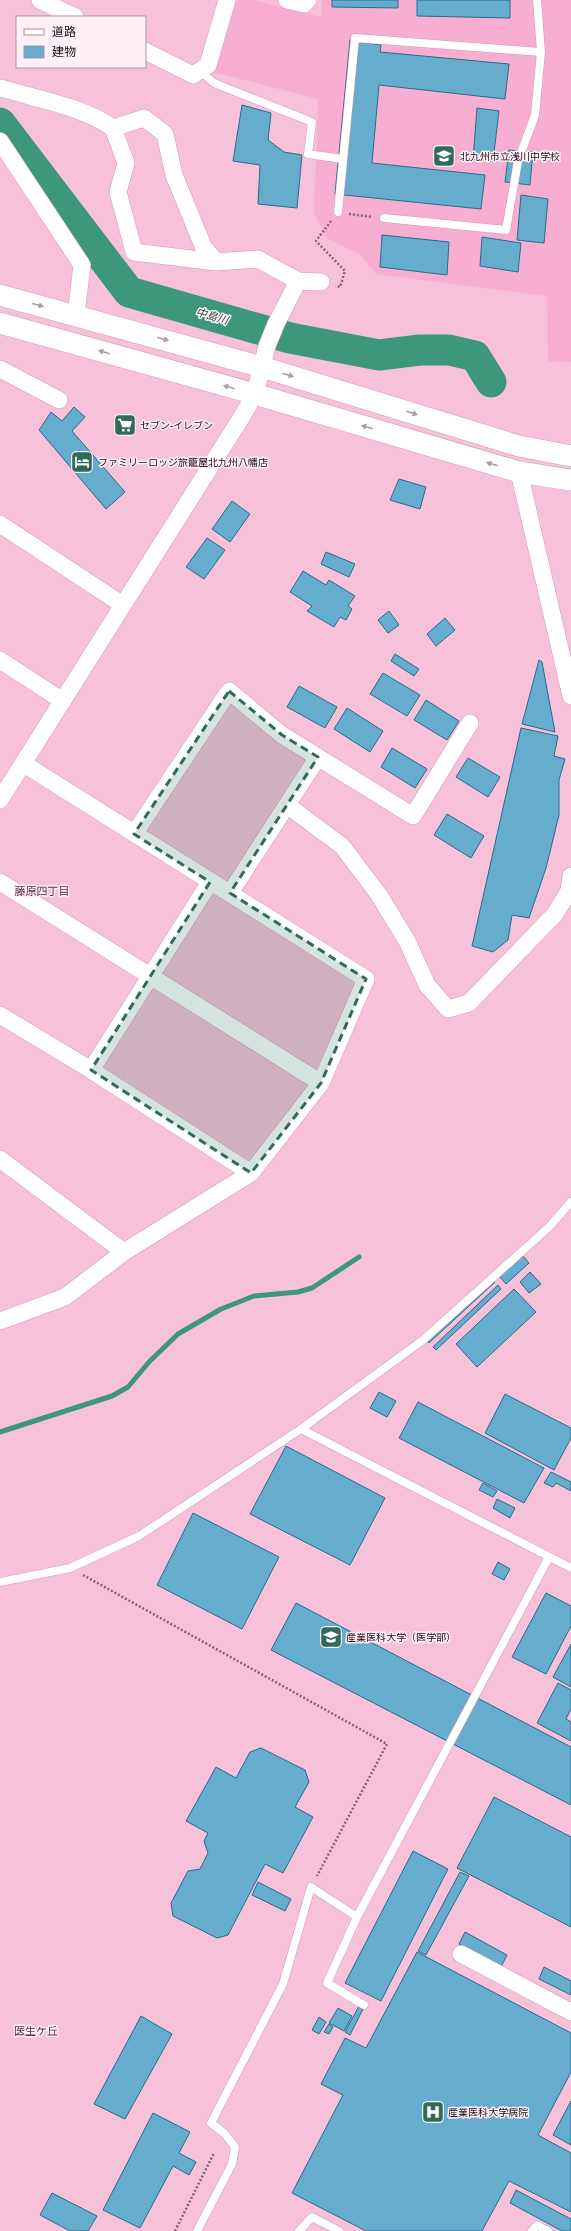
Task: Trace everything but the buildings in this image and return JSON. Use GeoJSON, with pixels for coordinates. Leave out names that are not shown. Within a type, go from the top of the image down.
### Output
{"type":"FeatureCollection","features":[{"type":"Feature","properties":{"kind":"street"},"geometry":{"type":"LineString","coordinates":[[40,0],[73,16]]}},
{"type":"Feature","properties":{"kind":"street"},"geometry":{"type":"LineString","coordinates":[[146,52],[193,75],[208,65],[227,0]]}},
{"type":"Feature","properties":{"kind":"street"},"geometry":{"type":"LineString","coordinates":[[287,0],[304,4],[308,0]]}},
{"type":"Feature","properties":{"kind":"street"},"geometry":{"type":"LineString","coordinates":[[0,88],[68,107],[99,119],[113,128],[126,163],[118,192],[134,252],[216,262],[258,259],[298,281],[321,282]]}},
{"type":"Feature","properties":{"kind":"street"},"geometry":{"type":"LineString","coordinates":[[113,128],[144,118],[165,134],[174,175],[203,246],[216,262]]}},
{"type":"Feature","properties":{"kind":"street"},"geometry":{"type":"LineString","coordinates":[[1,142],[82,265],[76,315]]}},
{"type":"Feature","properties":{"kind":"street"},"geometry":{"type":"LineString","coordinates":[[1,796],[24,764],[255,394],[267,346],[276,324],[298,281]]}},
{"type":"Feature","properties":{"kind":"street"},"geometry":{"type":"LineString","coordinates":[[0,295],[262,367],[519,446],[571,456]]}},
{"type":"Feature","properties":{"kind":"street"},"geometry":{"type":"LineString","coordinates":[[0,323],[255,394],[519,472],[571,480]]}},
{"type":"Feature","properties":{"kind":"street"},"geometry":{"type":"LineString","coordinates":[[0,369],[59,400]]}},
{"type":"Feature","properties":{"kind":"street"},"geometry":{"type":"LineString","coordinates":[[519,472],[571,696]]}},
{"type":"Feature","properties":{"kind":"street"},"geometry":{"type":"LineString","coordinates":[[0,524],[124,605]]}},
{"type":"Feature","properties":{"kind":"street"},"geometry":{"type":"LineString","coordinates":[[0,660],[63,701]]}},
{"type":"Feature","properties":{"kind":"street"},"geometry":{"type":"LineString","coordinates":[[134,834],[229,691],[282,735],[413,816],[470,723]]}},
{"type":"Feature","properties":{"kind":"street"},"geometry":{"type":"LineString","coordinates":[[230,893],[318,757]]}},
{"type":"Feature","properties":{"kind":"street"},"geometry":{"type":"LineString","coordinates":[[2,1317],[65,1297],[124,1252],[251,1173],[321,1083],[366,979],[24,764]]}},
{"type":"Feature","properties":{"kind":"street"},"geometry":{"type":"LineString","coordinates":[[286,805],[342,846],[379,894],[407,941],[427,985],[448,1008],[469,1003],[555,914],[569,891],[571,876]]}},
{"type":"Feature","properties":{"kind":"street"},"geometry":{"type":"LineString","coordinates":[[0,882],[321,1083]]}},
{"type":"Feature","properties":{"kind":"street"},"geometry":{"type":"LineString","coordinates":[[91,1070],[210,882]]}},
{"type":"Feature","properties":{"kind":"street"},"geometry":{"type":"LineString","coordinates":[[0,1015],[91,1070],[251,1173]]}},
{"type":"Feature","properties":{"kind":"street"},"geometry":{"type":"LineString","coordinates":[[0,1159],[124,1252]]}},
{"type":"Feature","properties":{"kind":"street"},"geometry":{"type":"LineString","coordinates":[[461,1954],[571,2012]]}},
{"type":"Feature","properties":{"kind":"lane"},"geometry":{"type":"LineString","coordinates":[[384,218],[506,230],[518,161],[535,115],[541,52],[537,0]]}},
{"type":"Feature","properties":{"kind":"lane"},"geometry":{"type":"LineString","coordinates":[[338,212],[355,38],[541,52]]}},
{"type":"Feature","properties":{"kind":"lane"},"geometry":{"type":"LineString","coordinates":[[200,70],[214,83],[312,122],[308,154],[343,159]]}},
{"type":"Feature","properties":{"kind":"lane"},"geometry":{"type":"LineString","coordinates":[[0,1582],[70,1568],[139,1536],[301,1429],[423,1340],[548,1227],[571,1202]]}},
{"type":"Feature","properties":{"kind":"lane"},"geometry":{"type":"LineString","coordinates":[[301,1429],[571,1568]]}},
{"type":"Feature","properties":{"kind":"lane"},"geometry":{"type":"LineString","coordinates":[[364,2005],[327,1983],[357,1917],[549,1557]]}},
{"type":"Feature","properties":{"kind":"lane"},"geometry":{"type":"LineString","coordinates":[[197,2231],[232,2164],[235,2147],[225,2134],[211,2124],[283,1984],[311,1887],[357,1917]]}},
{"type":"Feature","properties":{"kind":"lane"},"geometry":{"type":"LineString","coordinates":[[299,2231],[312,2217],[339,2231]]}},
{"type":"Feature","properties":{"kind":"lane"},"geometry":{"type":"LineString","coordinates":[[532,2231],[537,2225],[548,2231]]}},
{"type":"Feature","properties":{"kind":"path"},"geometry":{"type":"LineString","coordinates":[[321,282],[340,287],[345,271],[316,242],[338,212],[384,218]]}},
{"type":"Feature","properties":{"kind":"path"},"geometry":{"type":"LineString","coordinates":[[70,1568],[387,1744],[311,1887]]}},
{"type":"Feature","properties":{"kind":"path"},"geometry":{"type":"LineString","coordinates":[[174,2231],[214,2153]]}},
{"type":"Feature","properties":{"kind":"highlighted area"},"geometry":{"type":"Polygon","coordinates":[[[229,691],[282,735],[318,757],[230,893],[366,979],[321,1083],[251,1173],[91,1070],[210,882],[134,834],[229,691]]]}},
{"type":"Feature","properties":{"kind":"shaded area","name":"北九州市立浅川中学校"},"geometry":{"type":"Polygon","coordinates":[[[254,0],[321,17],[322,0],[571,0],[571,362],[548,361],[547,296],[376,274],[361,255],[328,239],[314,213],[318,99],[213,72],[236,1],[254,0]]]}},
{"type":"Feature","properties":{"kind":"waterway","name":"中島川"},"geometry":{"type":"LineString","coordinates":[[0,123],[129,292],[290,338],[379,355],[420,350],[449,350],[475,356],[491,382]]}},
{"type":"Feature","properties":{"kind":"waterway"},"geometry":{"type":"LineString","coordinates":[[0,1432],[112,1396],[128,1387],[149,1362],[178,1334],[221,1309],[254,1296],[298,1292],[312,1288],[359,1257]]}},
{"type":"Feature","properties":{"kind":"place","name":"北九州市立浅川中学校"},"geometry":{"type":"Point","coordinates":[444,156]}},
{"type":"Feature","properties":{"kind":"place","name":"セブン-イレブン"},"geometry":{"type":"Point","coordinates":[125,425]}},
{"type":"Feature","properties":{"kind":"place","name":"ファミリーロッジ旅籠屋北九州八幡店"},"geometry":{"type":"Point","coordinates":[82,462]}},
{"type":"Feature","properties":{"kind":"place","name":"産業医科大学（医学部）"},"geometry":{"type":"Point","coordinates":[331,1637]}},
{"type":"Feature","properties":{"kind":"place","name":"産業医科大学病院"},"geometry":{"type":"Point","coordinates":[433,2112]}},
{"type":"Feature","properties":{"kind":"district","name":"藤原四丁目"},"geometry":{"type":"Point","coordinates":[42,891]}},
{"type":"Feature","properties":{"kind":"district","name":"医生ケ丘"},"geometry":{"type":"Point","coordinates":[36,2031]}}]}
